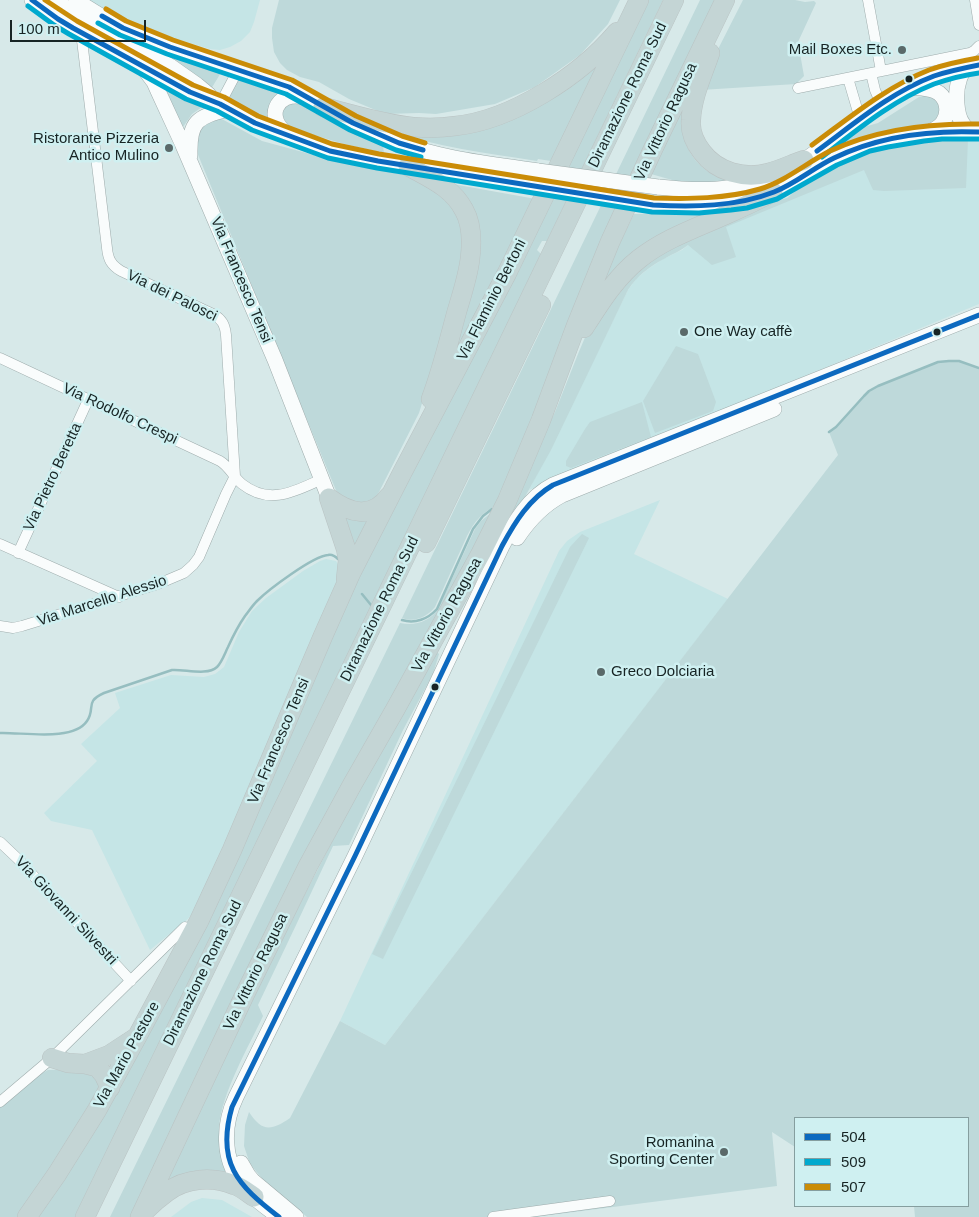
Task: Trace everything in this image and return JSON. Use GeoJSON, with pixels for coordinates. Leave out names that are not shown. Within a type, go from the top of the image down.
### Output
{"type":"FeatureCollection","features":[{"type":"Feature","properties":{"kind":"highway"},"geometry":{"type":"LineString","coordinates":[[318,104],[373,120],[412,126],[456,126],[492,118],[541,94],[582,66],[619,29],[639,0]]}},
{"type":"Feature","properties":{"kind":"highway","name":"Via Flaminio Bertoni"},"geometry":{"type":"LineString","coordinates":[[340,596],[507,273],[639,0]]}},
{"type":"Feature","properties":{"kind":"highway","name":"Diramazione Roma Sud"},"geometry":{"type":"LineString","coordinates":[[85,1217],[674,0]]}},
{"type":"Feature","properties":{"kind":"highway","name":"Diramazione Roma Sud"},"geometry":{"type":"LineString","coordinates":[[100,1217],[688,0]]}},
{"type":"Feature","properties":{"kind":"highway"},"geometry":{"type":"LineString","coordinates":[[725,0],[717,32],[692,107],[691,128],[699,148],[708,160],[716,166],[741,174],[768,173],[804,160]]}},
{"type":"Feature","properties":{"kind":"highway","name":"Via Vittorio Ragusa"},"geometry":{"type":"LineString","coordinates":[[141,1215],[245,994],[308,866],[481,553],[515,482],[541,420],[610,242],[725,0]]}},
{"type":"Feature","properties":{"kind":"highway"},"geometry":{"type":"LineString","coordinates":[[402,473],[434,391],[469,267],[471,247],[468,218],[458,200],[441,184],[408,166]]}},
{"type":"Feature","properties":{"kind":"highway"},"geometry":{"type":"LineString","coordinates":[[558,372],[605,296],[620,277],[639,259],[660,244],[774,192]]}},
{"type":"Feature","properties":{"kind":"highway"},"geometry":{"type":"LineString","coordinates":[[329,498],[348,510],[364,511],[386,502],[392,494]]}},
{"type":"Feature","properties":{"kind":"highway"},"geometry":{"type":"LineString","coordinates":[[329,498],[347,555],[345,582],[340,596]]}},
{"type":"Feature","properties":{"kind":"highway","name":"Via Francesco Tensi"},"geometry":{"type":"LineString","coordinates":[[216,886],[340,596]]}},
{"type":"Feature","properties":{"kind":"highway","name":"Via Mario Pastore"},"geometry":{"type":"LineString","coordinates":[[27,1217],[71,1152],[110,1088],[193,934],[216,886]]}},
{"type":"Feature","properties":{"kind":"highway"},"geometry":{"type":"LineString","coordinates":[[85,1064],[114,1052],[138,1036]]}},
{"type":"Feature","properties":{"kind":"highway"},"geometry":{"type":"LineString","coordinates":[[52,1058],[64,1062],[93,1065],[100,1069],[110,1088]]}},
{"type":"Feature","properties":{"kind":"highway"},"geometry":{"type":"LineString","coordinates":[[141,1215],[168,1191],[197,1180],[211,1180],[234,1184],[254,1197]]}},
{"type":"Feature","properties":{"kind":"street"},"geometry":{"type":"LineString","coordinates":[[32,0],[58,19],[190,92],[224,106],[264,127],[330,151],[378,161],[653,205],[708,205],[748,199],[774,192],[852,150],[885,140],[930,132],[976,132]]}},
{"type":"Feature","properties":{"kind":"street"},"geometry":{"type":"LineString","coordinates":[[54,0],[103,32],[170,66],[224,106]]}},
{"type":"Feature","properties":{"kind":"street"},"geometry":{"type":"LineString","coordinates":[[76,0],[129,31],[170,47],[284,85],[353,123],[414,148],[446,156],[538,172],[693,190],[750,185],[781,174],[804,160],[881,104],[935,76],[973,66]]}},
{"type":"Feature","properties":{"kind":"street"},"geometry":{"type":"LineString","coordinates":[[868,0],[876,72],[875,90],[881,104]]}},
{"type":"Feature","properties":{"kind":"street"},"geometry":{"type":"LineString","coordinates":[[975,0],[979,25]]}},
{"type":"Feature","properties":{"kind":"street","name":"Via dei Palosci"},"geometry":{"type":"LineString","coordinates":[[81,32],[110,261],[114,267],[121,271],[213,314],[223,322],[226,331],[234,476]]}},
{"type":"Feature","properties":{"kind":"street"},"geometry":{"type":"LineString","coordinates":[[798,88],[970,53],[979,46]]}},
{"type":"Feature","properties":{"kind":"street"},"geometry":{"type":"LineString","coordinates":[[973,66],[961,75],[957,90],[959,117],[962,124],[976,132]]}},
{"type":"Feature","properties":{"kind":"street","name":"Via Francesco Tensi"},"geometry":{"type":"LineString","coordinates":[[143,67],[154,82],[190,161],[275,360],[329,498]]}},
{"type":"Feature","properties":{"kind":"street"},"geometry":{"type":"LineString","coordinates":[[190,161],[190,139],[195,124],[224,106],[238,70]]}},
{"type":"Feature","properties":{"kind":"street"},"geometry":{"type":"LineString","coordinates":[[848,78],[860,119]]}},
{"type":"Feature","properties":{"kind":"street"},"geometry":{"type":"LineString","coordinates":[[910,88],[935,91],[944,100],[947,109],[946,116],[941,124],[930,132]]}},
{"type":"Feature","properties":{"kind":"street"},"geometry":{"type":"LineString","coordinates":[[298,139],[286,133],[278,125],[275,117],[276,108],[282,99],[291,95],[301,96],[318,104]]}},
{"type":"Feature","properties":{"kind":"street"},"geometry":{"type":"LineString","coordinates":[[279,1217],[244,1188],[232,1168],[227,1143],[229,1115],[504,542],[521,515],[543,491],[553,486],[979,315]]}},
{"type":"Feature","properties":{"kind":"street"},"geometry":{"type":"LineString","coordinates":[[296,1217],[253,1181],[242,1166],[236,1149],[235,1136],[238,1111],[506,557],[522,530],[548,503],[562,495],[979,326]]}},
{"type":"Feature","properties":{"kind":"street","name":"Via Rodolfo Crespi"},"geometry":{"type":"LineString","coordinates":[[0,358],[220,461],[240,482],[259,492],[275,495],[286,494],[322,479]]}},
{"type":"Feature","properties":{"kind":"street","name":"Via Pietro Beretta"},"geometry":{"type":"LineString","coordinates":[[18,553],[88,400]]}},
{"type":"Feature","properties":{"kind":"street","name":"Via Marcello Alessio"},"geometry":{"type":"LineString","coordinates":[[0,626],[12,628],[22,626],[119,597],[175,578],[184,573],[193,565],[202,552],[234,476]]}},
{"type":"Feature","properties":{"kind":"street"},"geometry":{"type":"LineString","coordinates":[[538,512],[553,486]]}},
{"type":"Feature","properties":{"kind":"street"},"geometry":{"type":"LineString","coordinates":[[0,544],[119,597]]}},
{"type":"Feature","properties":{"kind":"street","name":"Via Giovanni Silvestri"},"geometry":{"type":"LineString","coordinates":[[0,842],[131,981]]}},
{"type":"Feature","properties":{"kind":"street"},"geometry":{"type":"LineString","coordinates":[[0,1102],[52,1058],[185,927]]}},
{"type":"Feature","properties":{"kind":"street"},"geometry":{"type":"LineString","coordinates":[[493,1217],[610,1201]]}},
{"type":"Feature","properties":{"kind":"shaded area"},"geometry":{"type":"Polygon","coordinates":[[[88,0],[260,0],[250,32],[241,41],[220,50],[210,49],[153,32],[111,15],[88,0]]]}},
{"type":"Feature","properties":{"kind":"shaded area"},"geometry":{"type":"Polygon","coordinates":[[[279,0],[620,0],[608,24],[580,55],[535,87],[495,104],[436,114],[385,114],[349,99],[319,82],[300,77],[287,70],[280,63],[274,52],[272,38],[272,28],[279,0]]]}},
{"type":"Feature","properties":{"kind":"shaded area"},"geometry":{"type":"Polygon","coordinates":[[[646,0],[663,0],[547,241],[542,241],[537,250],[541,254],[75,1217],[34,1217],[96,1121],[338,617],[646,0]]]}},
{"type":"Feature","properties":{"kind":"shaded area"},"geometry":{"type":"Polygon","coordinates":[[[700,0],[719,0],[498,505],[483,514],[473,526],[435,607],[428,614],[420,618],[411,620],[402,618],[700,0]]]}},
{"type":"Feature","properties":{"kind":"shaded area"},"geometry":{"type":"Polygon","coordinates":[[[743,0],[795,0],[814,1],[816,3],[798,42],[804,76],[796,84],[701,90],[713,59],[743,0]]]}},
{"type":"Feature","properties":{"kind":"shaded area"},"geometry":{"type":"Polygon","coordinates":[[[604,52],[551,161],[538,159],[537,161],[462,149],[424,141],[388,130],[458,131],[604,52]]]}},
{"type":"Feature","properties":{"kind":"shaded area"},"geometry":{"type":"Polygon","coordinates":[[[167,54],[222,71],[211,89],[166,56],[167,54]]]}},
{"type":"Feature","properties":{"kind":"shaded area"},"geometry":{"type":"Polygon","coordinates":[[[237,77],[280,92],[268,122],[227,100],[237,77]]]}},
{"type":"Feature","properties":{"kind":"shaded area"},"geometry":{"type":"Polygon","coordinates":[[[165,90],[203,105],[192,114],[183,127],[165,90]]]}},
{"type":"Feature","properties":{"kind":"shaded area"},"geometry":{"type":"Polygon","coordinates":[[[686,96],[683,130],[685,141],[691,154],[700,165],[711,173],[736,181],[686,184],[651,174],[686,96]]]}},
{"type":"Feature","properties":{"kind":"shaded area"},"geometry":{"type":"Polygon","coordinates":[[[924,96],[936,100],[940,107],[936,119],[930,124],[885,131],[863,137],[842,146],[846,139],[864,127],[878,123],[919,97],[924,96]]]}},
{"type":"Feature","properties":{"kind":"shaded area"},"geometry":{"type":"Polygon","coordinates":[[[294,102],[361,137],[383,146],[384,153],[344,144],[287,127],[279,112],[280,109],[294,102]]]}},
{"type":"Feature","properties":{"kind":"shaded area"},"geometry":{"type":"Polygon","coordinates":[[[220,118],[262,141],[336,161],[405,175],[433,186],[460,217],[466,247],[448,319],[419,413],[379,492],[373,501],[365,507],[340,500],[194,145],[200,124],[220,118]]]}},
{"type":"Feature","properties":{"kind":"shaded area"},"geometry":{"type":"Polygon","coordinates":[[[936,137],[979,140],[979,304],[529,490],[628,290],[636,279],[663,259],[682,250],[746,209],[787,198],[808,181],[936,137]]]}},
{"type":"Feature","properties":{"kind":"shaded area"},"geometry":{"type":"Polygon","coordinates":[[[936,137],[968,139],[966,188],[873,190],[864,170],[726,227],[736,257],[712,265],[688,245],[639,276],[628,290],[551,450],[511,522],[501,528],[555,412],[589,328],[636,265],[746,209],[787,198],[818,173],[868,150],[936,137]]]}},
{"type":"Feature","properties":{"kind":"shaded area"},"geometry":{"type":"Polygon","coordinates":[[[447,183],[536,199],[441,386],[474,258],[447,183]]]}},
{"type":"Feature","properties":{"kind":"shaded area"},"geometry":{"type":"Polygon","coordinates":[[[726,209],[597,294],[634,214],[670,214],[726,209]]]}},
{"type":"Feature","properties":{"kind":"shaded area"},"geometry":{"type":"Polygon","coordinates":[[[676,346],[698,354],[716,402],[713,411],[655,433],[643,401],[676,346]]]}},
{"type":"Feature","properties":{"kind":"shaded area"},"geometry":{"type":"Polygon","coordinates":[[[944,361],[959,361],[979,368],[979,1217],[915,1217],[914,1207],[969,1207],[969,1117],[794,1117],[794,1146],[772,1132],[777,1186],[535,1217],[307,1217],[266,1183],[250,1164],[244,1146],[245,1125],[249,1112],[258,1123],[267,1127],[272,1127],[290,1118],[340,1021],[385,1045],[838,455],[829,432],[874,388],[929,365],[944,361]]]}},
{"type":"Feature","properties":{"kind":"shaded area"},"geometry":{"type":"Polygon","coordinates":[[[642,402],[651,437],[571,468],[566,466],[566,461],[590,422],[642,402]]]}},
{"type":"Feature","properties":{"kind":"shaded area"},"geometry":{"type":"Polygon","coordinates":[[[660,500],[634,554],[728,599],[385,1045],[340,1021],[559,551],[567,541],[580,532],[660,500]]]}},
{"type":"Feature","properties":{"kind":"shaded area"},"geometry":{"type":"Polygon","coordinates":[[[492,512],[135,1217],[110,1217],[400,623],[411,624],[421,622],[438,609],[475,529],[492,512]]]}},
{"type":"Feature","properties":{"kind":"shaded area"},"geometry":{"type":"Polygon","coordinates":[[[372,513],[350,556],[342,515],[372,513]]]}},
{"type":"Feature","properties":{"kind":"shaded area"},"geometry":{"type":"Polygon","coordinates":[[[582,534],[589,538],[383,959],[372,954],[570,547],[582,534]]]}},
{"type":"Feature","properties":{"kind":"shaded area"},"geometry":{"type":"Polygon","coordinates":[[[326,559],[336,561],[339,565],[340,573],[331,600],[248,797],[193,913],[150,950],[92,830],[51,821],[44,813],[97,761],[81,744],[120,708],[115,693],[171,675],[204,677],[215,674],[224,667],[239,632],[252,611],[266,598],[303,571],[326,559]]]}},
{"type":"Feature","properties":{"kind":"shaded area"},"geometry":{"type":"Polygon","coordinates":[[[436,651],[439,654],[433,674],[403,730],[349,845],[333,846],[258,1005],[263,1016],[230,1085],[221,1113],[220,1140],[230,1179],[163,1188],[266,970],[357,793],[436,651]]]}},
{"type":"Feature","properties":{"kind":"shaded area"},"geometry":{"type":"Polygon","coordinates":[[[85,1069],[104,1081],[20,1217],[0,1217],[0,1102],[48,1070],[85,1069]]]}},
{"type":"Feature","properties":{"kind":"shaded area"},"geometry":{"type":"Polygon","coordinates":[[[202,1198],[222,1200],[252,1217],[171,1217],[191,1202],[202,1198]]]}},
{"type":"Feature","properties":{"kind":"waterway"},"geometry":{"type":"LineString","coordinates":[[829,432],[836,427],[869,391],[878,386],[938,362],[959,361],[979,368]]}},
{"type":"Feature","properties":{"kind":"waterway"},"geometry":{"type":"LineString","coordinates":[[402,620],[421,620],[430,616],[437,609],[473,529],[483,516],[492,509]]}},
{"type":"Feature","properties":{"kind":"waterway"},"geometry":{"type":"LineString","coordinates":[[0,733],[59,734],[71,732],[80,728],[87,721],[91,712],[92,702],[104,693],[172,670],[202,672],[213,670],[220,663],[236,631],[255,603],[280,582],[312,561],[329,555],[338,559]]}},
{"type":"Feature","properties":{"kind":"waterway"},"geometry":{"type":"LineString","coordinates":[[362,594],[371,605]]}},
{"type":"Feature","properties":{"kind":"transit line","name":"504"},"geometry":{"type":"LineString","coordinates":[[32,0],[73,28],[190,92],[220,104],[255,123],[330,151],[378,161],[653,205],[699,206],[745,201],[782,189],[834,158],[869,144],[923,134],[979,132]]}},
{"type":"Feature","properties":{"kind":"transit line","name":"507"},"geometry":{"type":"LineString","coordinates":[[45,0],[77,21],[193,85],[224,97],[258,116],[332,144],[379,154],[654,198],[707,198],[734,195],[769,186],[830,151],[866,137],[922,126],[979,124]]}},
{"type":"Feature","properties":{"kind":"transit line","name":"509"},"geometry":{"type":"LineString","coordinates":[[28,6],[69,34],[186,99],[217,111],[252,130],[328,158],[377,168],[652,212],[699,213],[747,208],[777,199],[837,165],[870,151],[942,139],[979,139]]}},
{"type":"Feature","properties":{"kind":"transit line","name":"507"},"geometry":{"type":"LineString","coordinates":[[106,9],[126,21],[173,40],[292,80],[356,116],[402,136],[425,143]]}},
{"type":"Feature","properties":{"kind":"transit line","name":"504"},"geometry":{"type":"LineString","coordinates":[[102,16],[123,28],[170,47],[289,87],[353,123],[399,143],[423,150]]}},
{"type":"Feature","properties":{"kind":"transit line","name":"509"},"geometry":{"type":"LineString","coordinates":[[98,23],[120,35],[167,54],[286,94],[350,130],[396,150],[421,157]]}},
{"type":"Feature","properties":{"kind":"transit line","name":"507"},"geometry":{"type":"LineString","coordinates":[[812,145],[868,104],[913,77],[941,66],[978,58]]}},
{"type":"Feature","properties":{"kind":"transit line","name":"504"},"geometry":{"type":"LineString","coordinates":[[817,151],[873,109],[918,83],[934,76],[979,65]]}},
{"type":"Feature","properties":{"kind":"transit line","name":"509"},"geometry":{"type":"LineString","coordinates":[[822,157],[848,136],[904,98],[934,84],[956,77],[979,73]]}},
{"type":"Feature","properties":{"kind":"transit line","name":"504"},"geometry":{"type":"LineString","coordinates":[[279,1217],[241,1183],[234,1171],[229,1158],[227,1143],[232,1107],[355,856],[502,546],[523,512],[537,497],[553,485],[979,315]]}},
{"type":"Feature","properties":{"kind":"place","name":"Mail Boxes Etc."},"geometry":{"type":"Point","coordinates":[902,50]}},
{"type":"Feature","properties":{"kind":"place","name":"Ristorante Pizzeria Antico Mulino"},"geometry":{"type":"Point","coordinates":[169,148]}},
{"type":"Feature","properties":{"kind":"place","name":"One Way caffè"},"geometry":{"type":"Point","coordinates":[684,332]}},
{"type":"Feature","properties":{"kind":"place","name":"Greco Dolciaria"},"geometry":{"type":"Point","coordinates":[601,672]}},
{"type":"Feature","properties":{"kind":"place","name":"Romanina Sporting Center"},"geometry":{"type":"Point","coordinates":[724,1152]}}]}
